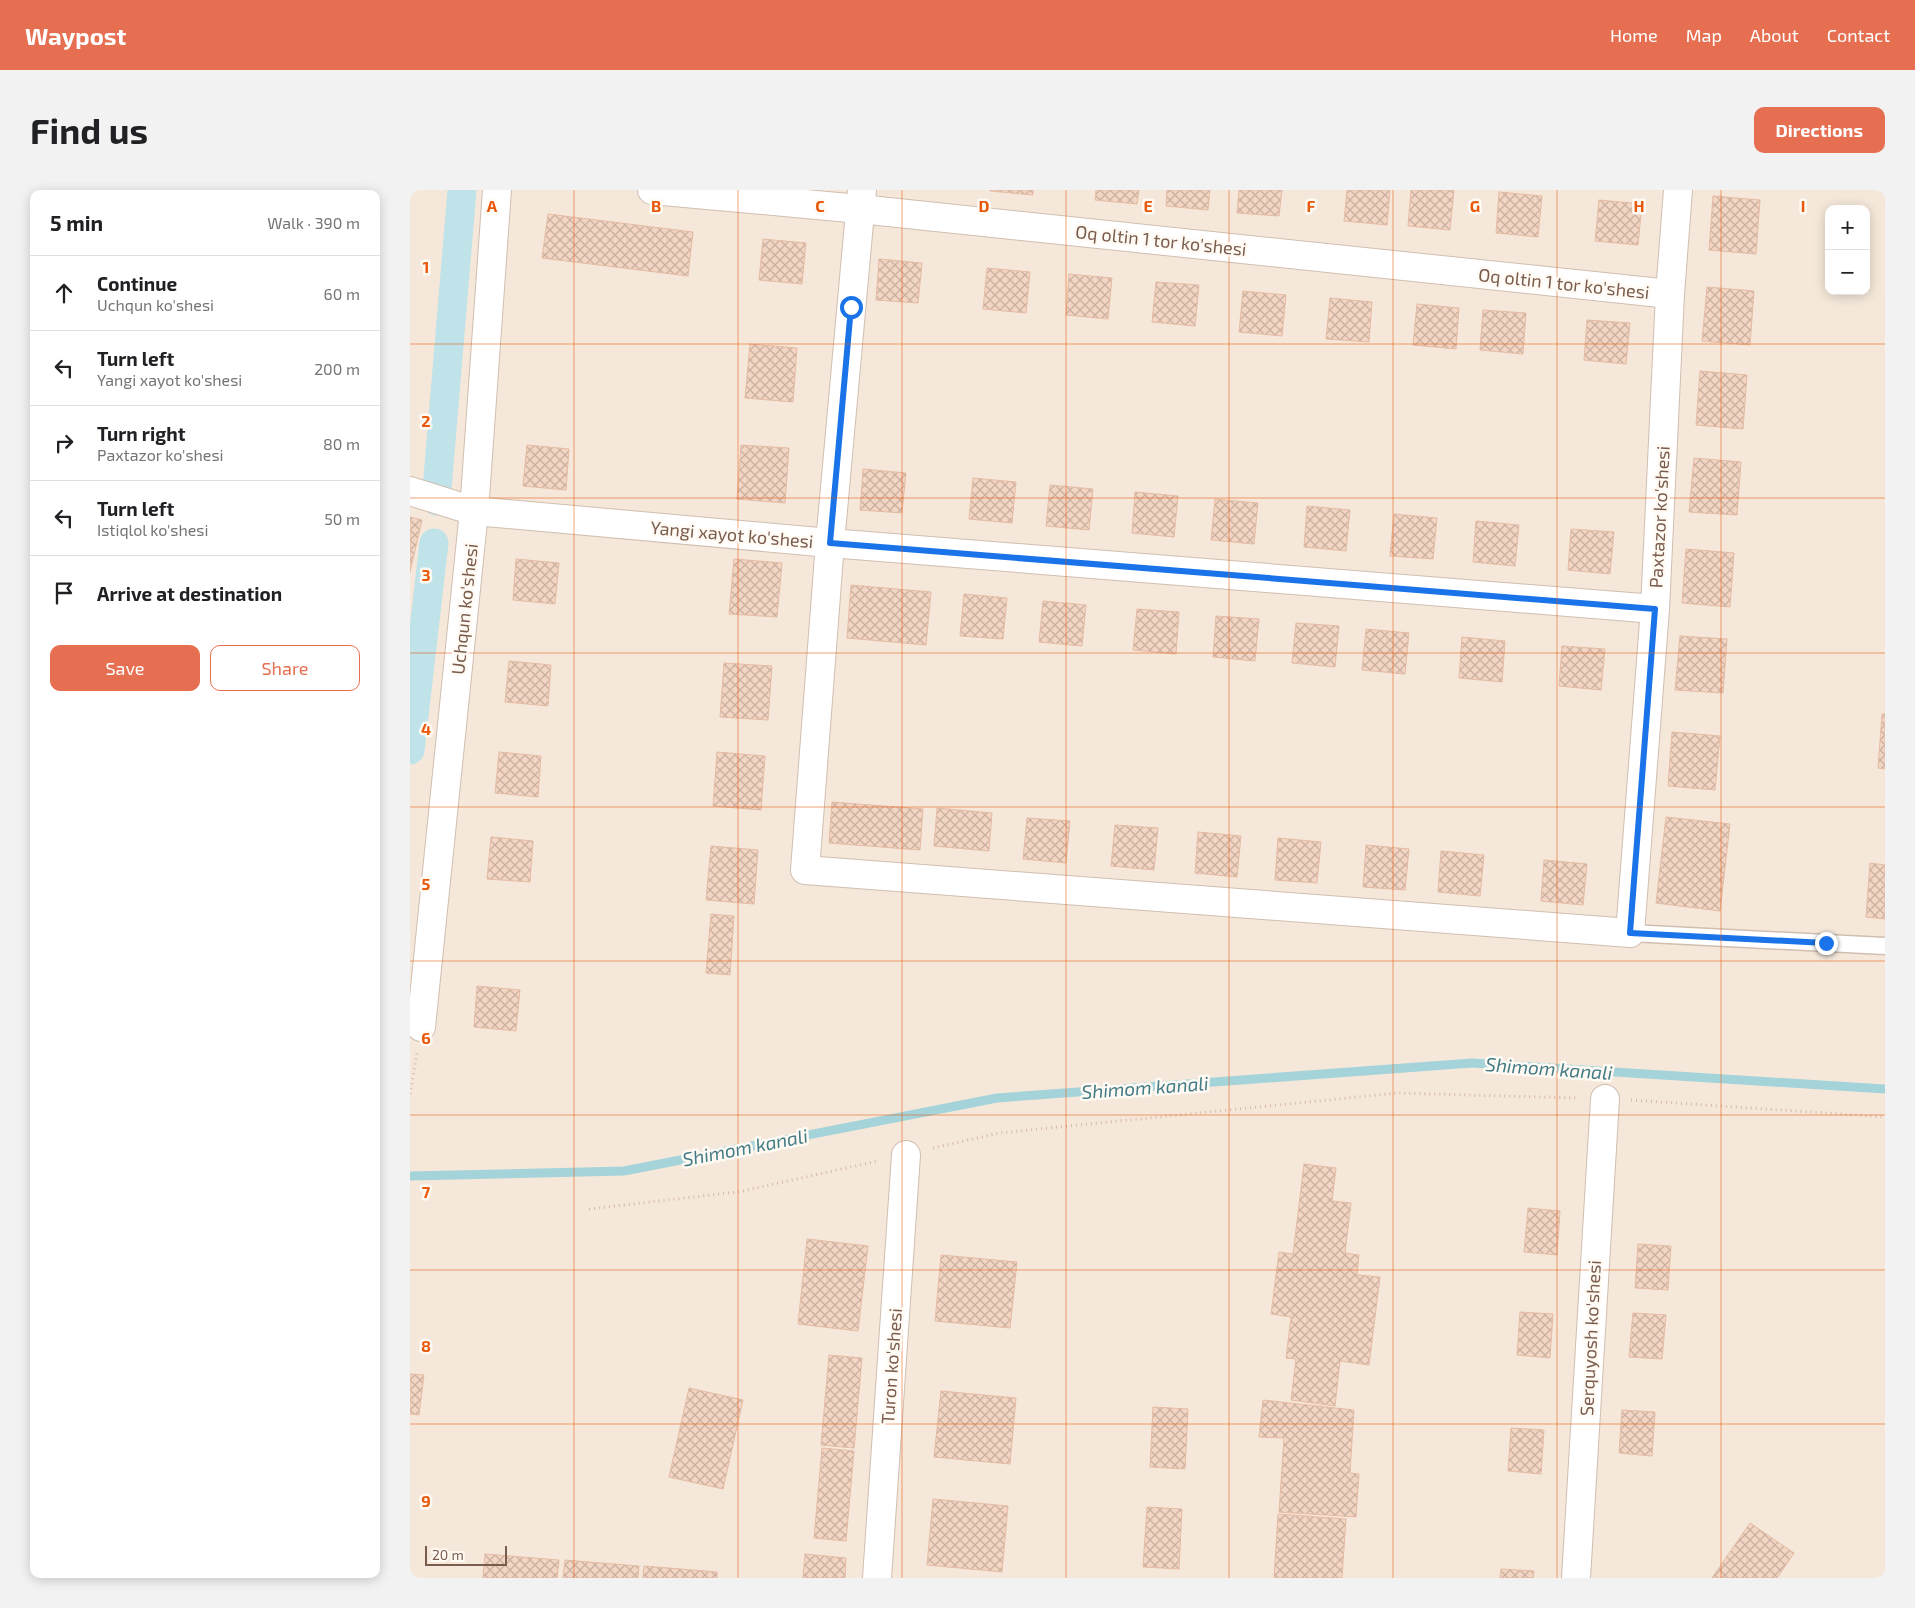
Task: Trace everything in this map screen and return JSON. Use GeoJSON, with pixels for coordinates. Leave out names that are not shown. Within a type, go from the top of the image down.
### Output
{"type":"FeatureCollection","features":[{"type":"Feature","properties":{"kind":"street","name":"Uchqun ko'shesi"},"geometry":{"type":"LineString","coordinates":[[421,1027],[474,511],[497,190]]}},
{"type":"Feature","properties":{"kind":"street","name":"Oq oltin 1 tor ko'shesi"},"geometry":{"type":"LineString","coordinates":[[652,190],[861,199],[1670,294]]}},
{"type":"Feature","properties":{"kind":"street","name":"Paxtazor ko'shesi"},"geometry":{"type":"LineString","coordinates":[[1630,933],[1655,609],[1670,294],[1678,190]]}},
{"type":"Feature","properties":{"kind":"street"},"geometry":{"type":"LineString","coordinates":[[861,199],[830,543],[805,870],[1630,933]]}},
{"type":"Feature","properties":{"kind":"street","name":"Yangi xayot ko'shesi"},"geometry":{"type":"LineString","coordinates":[[410,491],[474,511],[830,543],[1655,609]]}},
{"type":"Feature","properties":{"kind":"street","name":"Serquyosh ko'shesi"},"geometry":{"type":"LineString","coordinates":[[1576,1578],[1605,1099]]}},
{"type":"Feature","properties":{"kind":"street","name":"Turon ko'shesi"},"geometry":{"type":"LineString","coordinates":[[877,1578],[906,1155]]}},
{"type":"Feature","properties":{"kind":"lane"},"geometry":{"type":"LineString","coordinates":[[1630,933],[1885,946]]}},
{"type":"Feature","properties":{"kind":"path"},"geometry":{"type":"LineString","coordinates":[[410,1094],[421,1027]]}},
{"type":"Feature","properties":{"kind":"path"},"geometry":{"type":"LineString","coordinates":[[589,1210],[738,1192],[999,1133],[1397,1093],[1605,1099],[1885,1117]]}},
{"type":"Feature","properties":{"kind":"shaded area"},"geometry":{"type":"Polygon","coordinates":[[[410,190],[1885,190],[1885,1578],[410,1578],[410,190]]]}},
{"type":"Feature","properties":{"kind":"building"},"geometry":{"type":"Polygon","coordinates":[[[1033,190],[1033,195],[990,191],[1033,190]]]}},
{"type":"Feature","properties":{"kind":"building"},"geometry":{"type":"Polygon","coordinates":[[[1096,190],[1139,190],[1137,204],[1095,200],[1096,190]]]}},
{"type":"Feature","properties":{"kind":"building"},"geometry":{"type":"Polygon","coordinates":[[[1167,190],[1210,190],[1208,210],[1166,206],[1167,190]]]}},
{"type":"Feature","properties":{"kind":"building"},"geometry":{"type":"Polygon","coordinates":[[[1239,190],[1282,190],[1279,216],[1237,213],[1239,190]]]}},
{"type":"Feature","properties":{"kind":"building"},"geometry":{"type":"Polygon","coordinates":[[[1347,190],[1390,190],[1387,225],[1344,221],[1347,190]]]}},
{"type":"Feature","properties":{"kind":"building"},"geometry":{"type":"Polygon","coordinates":[[[1411,190],[1454,190],[1450,230],[1408,226],[1411,190]]]}},
{"type":"Feature","properties":{"kind":"building"},"geometry":{"type":"Polygon","coordinates":[[[1499,192],[1542,196],[1538,237],[1496,233],[1499,192]]]}},
{"type":"Feature","properties":{"kind":"building"},"geometry":{"type":"Polygon","coordinates":[[[1713,196],[1760,200],[1756,254],[1709,250],[1713,196]]]}},
{"type":"Feature","properties":{"kind":"building"},"geometry":{"type":"Polygon","coordinates":[[[1599,200],[1642,204],[1638,245],[1595,241],[1599,200]]]}},
{"type":"Feature","properties":{"kind":"building"},"geometry":{"type":"Polygon","coordinates":[[[548,214],[693,232],[688,276],[542,258],[548,214]]]}},
{"type":"Feature","properties":{"kind":"building"},"geometry":{"type":"Polygon","coordinates":[[[763,239],[806,243],[802,284],[759,280],[763,239]]]}},
{"type":"Feature","properties":{"kind":"building"},"geometry":{"type":"Polygon","coordinates":[[[879,259],[922,263],[918,303],[876,300],[879,259]]]}},
{"type":"Feature","properties":{"kind":"building"},"geometry":{"type":"Polygon","coordinates":[[[987,268],[1030,272],[1026,313],[983,309],[987,268]]]}},
{"type":"Feature","properties":{"kind":"building"},"geometry":{"type":"Polygon","coordinates":[[[1069,274],[1112,278],[1108,319],[1066,315],[1069,274]]]}},
{"type":"Feature","properties":{"kind":"building"},"geometry":{"type":"Polygon","coordinates":[[[1156,282],[1199,285],[1195,326],[1152,322],[1156,282]]]}},
{"type":"Feature","properties":{"kind":"building"},"geometry":{"type":"Polygon","coordinates":[[[1707,287],[1754,291],[1750,345],[1702,341],[1707,287]]]}},
{"type":"Feature","properties":{"kind":"building"},"geometry":{"type":"Polygon","coordinates":[[[1243,291],[1286,295],[1282,336],[1239,332],[1243,291]]]}},
{"type":"Feature","properties":{"kind":"building"},"geometry":{"type":"Polygon","coordinates":[[[1330,298],[1372,302],[1369,342],[1326,339],[1330,298]]]}},
{"type":"Feature","properties":{"kind":"building"},"geometry":{"type":"Polygon","coordinates":[[[1417,304],[1459,308],[1456,349],[1413,345],[1417,304]]]}},
{"type":"Feature","properties":{"kind":"building"},"geometry":{"type":"Polygon","coordinates":[[[1483,310],[1526,313],[1523,354],[1480,350],[1483,310]]]}},
{"type":"Feature","properties":{"kind":"building"},"geometry":{"type":"Polygon","coordinates":[[[1587,320],[1630,323],[1626,364],[1584,360],[1587,320]]]}},
{"type":"Feature","properties":{"kind":"building"},"geometry":{"type":"Polygon","coordinates":[[[750,344],[797,348],[793,402],[745,398],[750,344]]]}},
{"type":"Feature","properties":{"kind":"building"},"geometry":{"type":"Polygon","coordinates":[[[1700,371],[1747,375],[1743,429],[1696,425],[1700,371]]]}},
{"type":"Feature","properties":{"kind":"building"},"geometry":{"type":"Polygon","coordinates":[[[527,445],[569,449],[566,490],[523,486],[527,445]]]}},
{"type":"Feature","properties":{"kind":"building"},"geometry":{"type":"Polygon","coordinates":[[[741,445],[789,448],[785,503],[737,499],[741,445]]]}},
{"type":"Feature","properties":{"kind":"building"},"geometry":{"type":"Polygon","coordinates":[[[1694,458],[1741,462],[1737,515],[1689,512],[1694,458]]]}},
{"type":"Feature","properties":{"kind":"building"},"geometry":{"type":"Polygon","coordinates":[[[863,469],[906,473],[902,513],[860,510],[863,469]]]}},
{"type":"Feature","properties":{"kind":"building"},"geometry":{"type":"Polygon","coordinates":[[[973,478],[1016,482],[1012,523],[969,519],[973,478]]]}},
{"type":"Feature","properties":{"kind":"building"},"geometry":{"type":"Polygon","coordinates":[[[1050,485],[1093,489],[1089,530],[1046,526],[1050,485]]]}},
{"type":"Feature","properties":{"kind":"building"},"geometry":{"type":"Polygon","coordinates":[[[1135,492],[1178,496],[1174,537],[1132,533],[1135,492]]]}},
{"type":"Feature","properties":{"kind":"building"},"geometry":{"type":"Polygon","coordinates":[[[1215,499],[1258,503],[1254,544],[1211,540],[1215,499]]]}},
{"type":"Feature","properties":{"kind":"building"},"geometry":{"type":"Polygon","coordinates":[[[1307,506],[1350,510],[1346,551],[1304,547],[1307,506]]]}},
{"type":"Feature","properties":{"kind":"building"},"geometry":{"type":"Polygon","coordinates":[[[1394,514],[1437,518],[1433,559],[1390,556],[1394,514]]]}},
{"type":"Feature","properties":{"kind":"building"},"geometry":{"type":"Polygon","coordinates":[[[410,517],[422,520],[410,572],[410,517]]]}},
{"type":"Feature","properties":{"kind":"building"},"geometry":{"type":"Polygon","coordinates":[[[1476,521],[1519,525],[1515,566],[1473,562],[1476,521]]]}},
{"type":"Feature","properties":{"kind":"building"},"geometry":{"type":"Polygon","coordinates":[[[1571,529],[1614,532],[1610,574],[1568,570],[1571,529]]]}},
{"type":"Feature","properties":{"kind":"building"},"geometry":{"type":"Polygon","coordinates":[[[1686,549],[1734,553],[1730,607],[1682,603],[1686,549]]]}},
{"type":"Feature","properties":{"kind":"building"},"geometry":{"type":"Polygon","coordinates":[[[516,559],[559,563],[555,604],[513,600],[516,559]]]}},
{"type":"Feature","properties":{"kind":"building"},"geometry":{"type":"Polygon","coordinates":[[[734,559],[782,563],[777,617],[729,614],[734,559]]]}},
{"type":"Feature","properties":{"kind":"building"},"geometry":{"type":"Polygon","coordinates":[[[851,585],[931,592],[926,645],[847,638],[851,585]]]}},
{"type":"Feature","properties":{"kind":"building"},"geometry":{"type":"Polygon","coordinates":[[[964,594],[1007,598],[1003,639],[960,636],[964,594]]]}},
{"type":"Feature","properties":{"kind":"building"},"geometry":{"type":"Polygon","coordinates":[[[1043,601],[1086,605],[1082,646],[1039,642],[1043,601]]]}},
{"type":"Feature","properties":{"kind":"building"},"geometry":{"type":"Polygon","coordinates":[[[1137,609],[1179,612],[1176,654],[1133,650],[1137,609]]]}},
{"type":"Feature","properties":{"kind":"building"},"geometry":{"type":"Polygon","coordinates":[[[1216,616],[1259,619],[1255,661],[1213,657],[1216,616]]]}},
{"type":"Feature","properties":{"kind":"building"},"geometry":{"type":"Polygon","coordinates":[[[1296,623],[1339,626],[1335,667],[1292,663],[1296,623]]]}},
{"type":"Feature","properties":{"kind":"building"},"geometry":{"type":"Polygon","coordinates":[[[1366,629],[1409,633],[1405,674],[1362,670],[1366,629]]]}},
{"type":"Feature","properties":{"kind":"building"},"geometry":{"type":"Polygon","coordinates":[[[1680,636],[1727,639],[1723,693],[1675,690],[1680,636]]]}},
{"type":"Feature","properties":{"kind":"building"},"geometry":{"type":"Polygon","coordinates":[[[1462,637],[1505,641],[1502,682],[1459,678],[1462,637]]]}},
{"type":"Feature","properties":{"kind":"building"},"geometry":{"type":"Polygon","coordinates":[[[1562,646],[1605,649],[1601,690],[1559,686],[1562,646]]]}},
{"type":"Feature","properties":{"kind":"building"},"geometry":{"type":"Polygon","coordinates":[[[509,661],[551,665],[548,706],[505,702],[509,661]]]}},
{"type":"Feature","properties":{"kind":"building"},"geometry":{"type":"Polygon","coordinates":[[[724,663],[772,666],[768,720],[720,717],[724,663]]]}},
{"type":"Feature","properties":{"kind":"building"},"geometry":{"type":"Polygon","coordinates":[[[1882,714],[1885,714],[1885,769],[1878,768],[1882,714]]]}},
{"type":"Feature","properties":{"kind":"building"},"geometry":{"type":"Polygon","coordinates":[[[1672,732],[1720,736],[1715,790],[1668,786],[1672,732]]]}},
{"type":"Feature","properties":{"kind":"building"},"geometry":{"type":"Polygon","coordinates":[[[499,752],[541,756],[538,797],[495,793],[499,752]]]}},
{"type":"Feature","properties":{"kind":"building"},"geometry":{"type":"Polygon","coordinates":[[[717,752],[765,756],[761,810],[713,806],[717,752]]]}},
{"type":"Feature","properties":{"kind":"building"},"geometry":{"type":"Polygon","coordinates":[[[832,802],[923,809],[920,850],[829,843],[832,802]]]}},
{"type":"Feature","properties":{"kind":"building"},"geometry":{"type":"Polygon","coordinates":[[[937,808],[992,813],[989,851],[934,846],[937,808]]]}},
{"type":"Feature","properties":{"kind":"building"},"geometry":{"type":"Polygon","coordinates":[[[1666,817],[1730,824],[1720,911],[1656,903],[1666,817]]]}},
{"type":"Feature","properties":{"kind":"building"},"geometry":{"type":"Polygon","coordinates":[[[1027,818],[1070,821],[1066,863],[1023,859],[1027,818]]]}},
{"type":"Feature","properties":{"kind":"building"},"geometry":{"type":"Polygon","coordinates":[[[1115,825],[1158,828],[1154,870],[1111,866],[1115,825]]]}},
{"type":"Feature","properties":{"kind":"building"},"geometry":{"type":"Polygon","coordinates":[[[1198,832],[1241,836],[1237,877],[1195,873],[1198,832]]]}},
{"type":"Feature","properties":{"kind":"building"},"geometry":{"type":"Polygon","coordinates":[[[491,837],[533,841],[530,882],[487,879],[491,837]]]}},
{"type":"Feature","properties":{"kind":"building"},"geometry":{"type":"Polygon","coordinates":[[[1278,838],[1321,842],[1317,883],[1275,880],[1278,838]]]}},
{"type":"Feature","properties":{"kind":"building"},"geometry":{"type":"Polygon","coordinates":[[[1366,845],[1409,849],[1405,890],[1363,887],[1366,845]]]}},
{"type":"Feature","properties":{"kind":"building"},"geometry":{"type":"Polygon","coordinates":[[[711,846],[758,850],[754,904],[706,900],[711,846]]]}},
{"type":"Feature","properties":{"kind":"building"},"geometry":{"type":"Polygon","coordinates":[[[1441,851],[1484,855],[1480,896],[1438,892],[1441,851]]]}},
{"type":"Feature","properties":{"kind":"building"},"geometry":{"type":"Polygon","coordinates":[[[1544,860],[1587,864],[1583,905],[1541,901],[1544,860]]]}},
{"type":"Feature","properties":{"kind":"building"},"geometry":{"type":"Polygon","coordinates":[[[1870,863],[1885,865],[1885,919],[1866,917],[1870,863]]]}},
{"type":"Feature","properties":{"kind":"building"},"geometry":{"type":"Polygon","coordinates":[[[711,914],[734,916],[730,975],[706,973],[711,914]]]}},
{"type":"Feature","properties":{"kind":"building"},"geometry":{"type":"Polygon","coordinates":[[[477,986],[520,990],[516,1031],[474,1027],[477,986]]]}},
{"type":"Feature","properties":{"kind":"building"},"geometry":{"type":"Polygon","coordinates":[[[1304,1164],[1336,1168],[1332,1201],[1351,1203],[1345,1253],[1359,1255],[1357,1275],[1380,1277],[1369,1365],[1340,1361],[1335,1406],[1291,1400],[1296,1359],[1286,1358],[1291,1317],[1271,1314],[1279,1252],[1293,1254],[1304,1164]]]}},
{"type":"Feature","properties":{"kind":"building"},"geometry":{"type":"Polygon","coordinates":[[[1528,1208],[1560,1211],[1557,1255],[1524,1252],[1528,1208]]]}},
{"type":"Feature","properties":{"kind":"building"},"geometry":{"type":"Polygon","coordinates":[[[807,1239],[868,1246],[858,1331],[798,1324],[807,1239]]]}},
{"type":"Feature","properties":{"kind":"building"},"geometry":{"type":"Polygon","coordinates":[[[1638,1244],[1671,1246],[1668,1290],[1635,1288],[1638,1244]]]}},
{"type":"Feature","properties":{"kind":"building"},"geometry":{"type":"Polygon","coordinates":[[[941,1255],[1017,1262],[1010,1328],[935,1321],[941,1255]]]}},
{"type":"Feature","properties":{"kind":"building"},"geometry":{"type":"Polygon","coordinates":[[[1520,1312],[1553,1314],[1550,1358],[1517,1355],[1520,1312]]]}},
{"type":"Feature","properties":{"kind":"building"},"geometry":{"type":"Polygon","coordinates":[[[1633,1313],[1666,1315],[1662,1359],[1629,1357],[1633,1313]]]}},
{"type":"Feature","properties":{"kind":"building"},"geometry":{"type":"Polygon","coordinates":[[[829,1355],[862,1358],[854,1448],[821,1445],[829,1355]]]}},
{"type":"Feature","properties":{"kind":"building"},"geometry":{"type":"Polygon","coordinates":[[[410,1374],[424,1375],[419,1415],[410,1414],[410,1374]]]}},
{"type":"Feature","properties":{"kind":"building"},"geometry":{"type":"Polygon","coordinates":[[[689,1388],[743,1400],[723,1489],[669,1477],[689,1388]]]}},
{"type":"Feature","properties":{"kind":"building"},"geometry":{"type":"Polygon","coordinates":[[[941,1391],[1016,1398],[1010,1464],[934,1457],[941,1391]]]}},
{"type":"Feature","properties":{"kind":"building"},"geometry":{"type":"Polygon","coordinates":[[[1263,1400],[1354,1410],[1350,1473],[1359,1474],[1356,1517],[1279,1512],[1284,1438],[1259,1437],[1263,1400]]]}},
{"type":"Feature","properties":{"kind":"building"},"geometry":{"type":"Polygon","coordinates":[[[1153,1407],[1188,1409],[1185,1469],[1150,1467],[1153,1407]]]}},
{"type":"Feature","properties":{"kind":"building"},"geometry":{"type":"Polygon","coordinates":[[[1622,1410],[1655,1412],[1652,1456],[1619,1453],[1622,1410]]]}},
{"type":"Feature","properties":{"kind":"building"},"geometry":{"type":"Polygon","coordinates":[[[1511,1428],[1544,1430],[1541,1474],[1508,1471],[1511,1428]]]}},
{"type":"Feature","properties":{"kind":"building"},"geometry":{"type":"Polygon","coordinates":[[[822,1448],[854,1451],[846,1541],[814,1538],[822,1448]]]}},
{"type":"Feature","properties":{"kind":"building"},"geometry":{"type":"Polygon","coordinates":[[[933,1499],[1008,1506],[1002,1572],[927,1565],[933,1499]]]}},
{"type":"Feature","properties":{"kind":"building"},"geometry":{"type":"Polygon","coordinates":[[[1147,1507],[1182,1509],[1179,1569],[1143,1567],[1147,1507]]]}},
{"type":"Feature","properties":{"kind":"building"},"geometry":{"type":"Polygon","coordinates":[[[1278,1514],[1346,1519],[1342,1578],[1274,1578],[1278,1514]]]}},
{"type":"Feature","properties":{"kind":"building"},"geometry":{"type":"Polygon","coordinates":[[[1750,1523],[1794,1553],[1777,1578],[1712,1578],[1750,1523]]]}},
{"type":"Feature","properties":{"kind":"building"},"geometry":{"type":"Polygon","coordinates":[[[485,1554],[559,1560],[557,1578],[483,1578],[485,1554]]]}},
{"type":"Feature","properties":{"kind":"building"},"geometry":{"type":"Polygon","coordinates":[[[805,1554],[846,1558],[845,1578],[803,1578],[805,1554]]]}},
{"type":"Feature","properties":{"kind":"building"},"geometry":{"type":"Polygon","coordinates":[[[565,1560],[639,1566],[638,1578],[563,1578],[565,1560]]]}},
{"type":"Feature","properties":{"kind":"building"},"geometry":{"type":"Polygon","coordinates":[[[644,1566],[717,1572],[717,1578],[643,1578],[644,1566]]]}},
{"type":"Feature","properties":{"kind":"building"},"geometry":{"type":"Polygon","coordinates":[[[1501,1569],[1534,1571],[1533,1578],[1500,1578],[1501,1569]]]}},
{"type":"Feature","properties":{"kind":"waterway"},"geometry":{"type":"LineString","coordinates":[[436,501],[462,190]]}},
{"type":"Feature","properties":{"kind":"waterway"},"geometry":{"type":"LineString","coordinates":[[410,750],[434,543]]}},
{"type":"Feature","properties":{"kind":"waterway","name":"Shimom kanali"},"geometry":{"type":"LineString","coordinates":[[410,1176],[624,1171],[997,1098],[1472,1063],[1885,1089]]}},
{"type":"Feature","properties":{"kind":"route"},"geometry":{"type":"LineString","coordinates":[[851,307],[830,543],[1655,609],[1630,933],[1826,943]]}}]}
